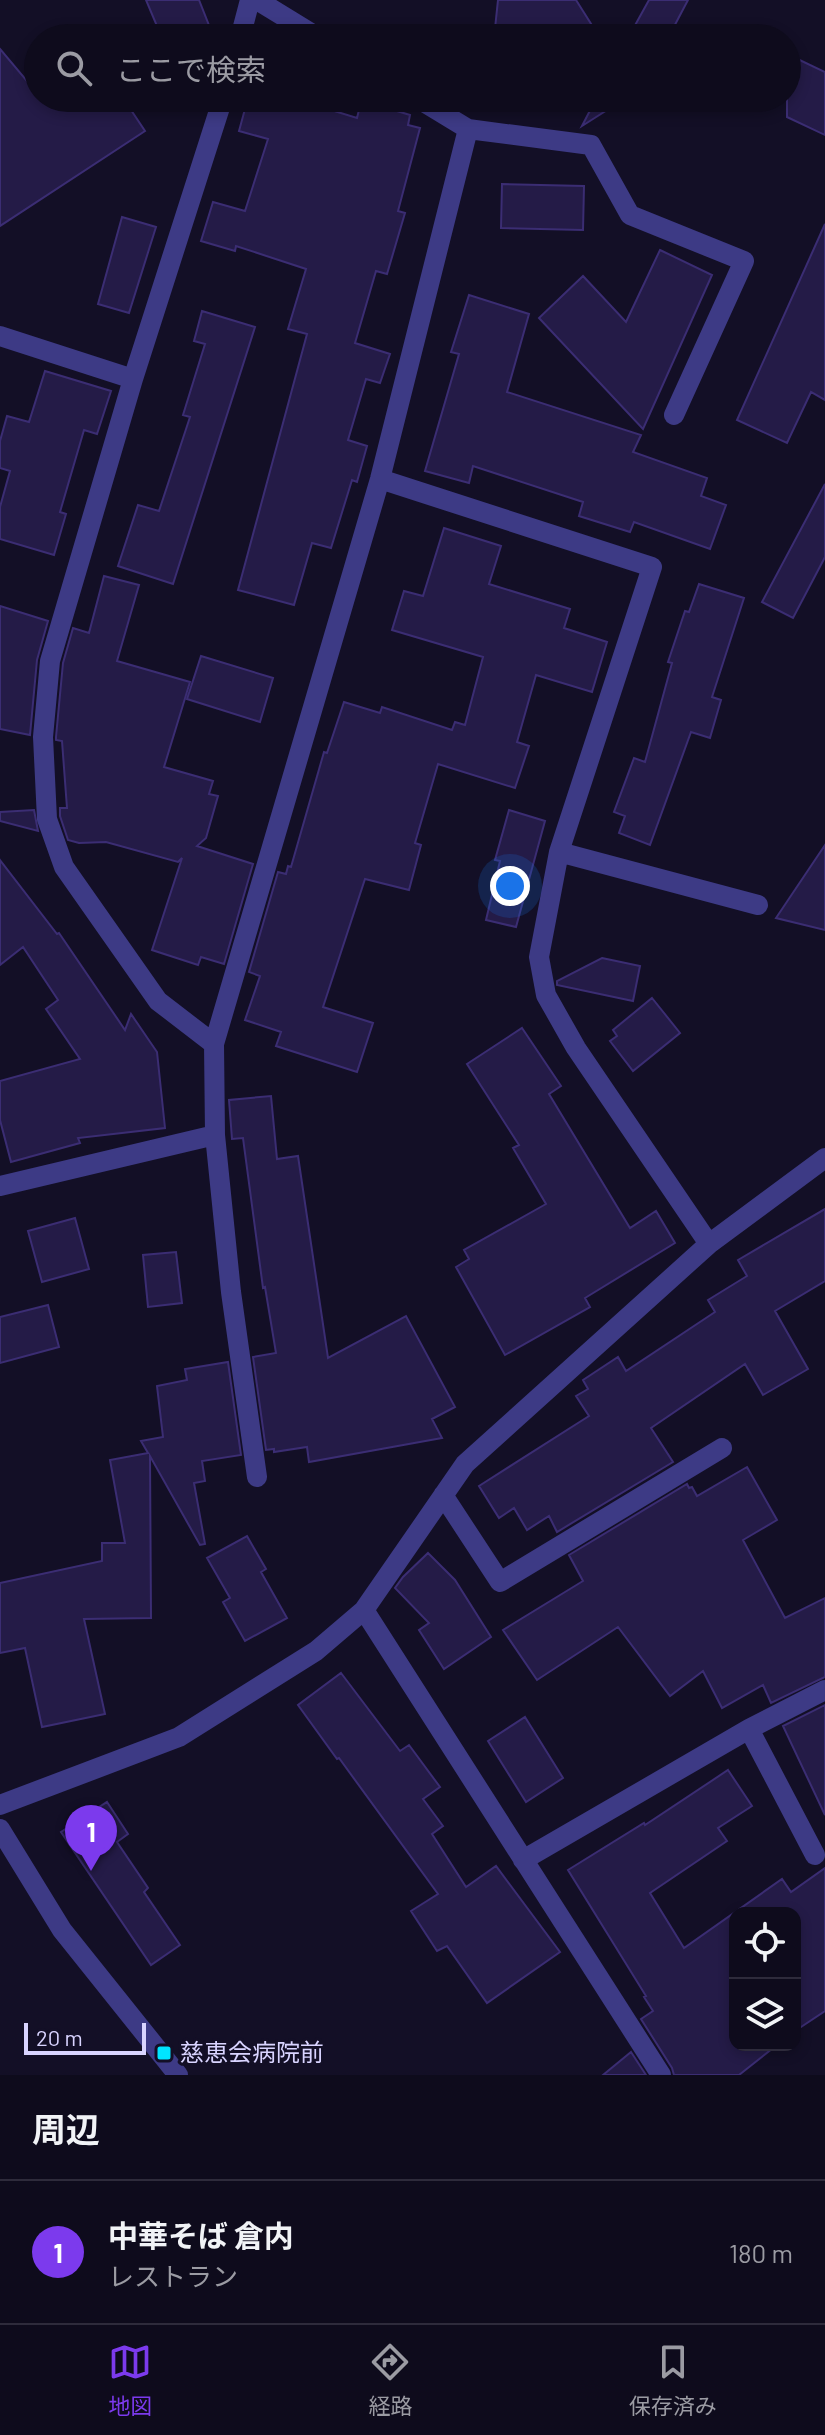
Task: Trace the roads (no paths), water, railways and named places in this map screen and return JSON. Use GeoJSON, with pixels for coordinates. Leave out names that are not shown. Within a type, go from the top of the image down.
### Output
{"type":"FeatureCollection","features":[{"type":"Feature","properties":{"kind":"street"},"geometry":{"type":"LineString","coordinates":[[244,24],[250,0]]}},
{"type":"Feature","properties":{"kind":"street"},"geometry":{"type":"LineString","coordinates":[[257,0],[296,24]]}},
{"type":"Feature","properties":{"kind":"street"},"geometry":{"type":"LineString","coordinates":[[214,1044],[158,1001],[64,867],[47,819],[43,737],[50,661],[133,379],[219,112]]}},
{"type":"Feature","properties":{"kind":"street"},"geometry":{"type":"LineString","coordinates":[[440,112],[468,129],[591,145],[630,215],[744,261],[674,415]]}},
{"type":"Feature","properties":{"kind":"street"},"geometry":{"type":"LineString","coordinates":[[257,1477],[231,1292],[215,1135],[214,1044],[380,479],[468,129]]}},
{"type":"Feature","properties":{"kind":"street"},"geometry":{"type":"LineString","coordinates":[[0,336],[133,379]]}},
{"type":"Feature","properties":{"kind":"street"},"geometry":{"type":"LineString","coordinates":[[380,479],[652,567],[559,852],[539,957],[546,995],[576,1048],[709,1244]]}},
{"type":"Feature","properties":{"kind":"street"},"geometry":{"type":"LineString","coordinates":[[559,852],[758,905]]}},
{"type":"Feature","properties":{"kind":"street"},"geometry":{"type":"LineString","coordinates":[[0,1186],[215,1135]]}},
{"type":"Feature","properties":{"kind":"street"},"geometry":{"type":"LineString","coordinates":[[0,1805],[179,1737],[316,1651],[364,1610],[465,1464],[709,1244],[825,1158]]}},
{"type":"Feature","properties":{"kind":"street"},"geometry":{"type":"LineString","coordinates":[[443,1495],[500,1582],[722,1448]]}},
{"type":"Feature","properties":{"kind":"street"},"geometry":{"type":"LineString","coordinates":[[364,1610],[661,2075]]}},
{"type":"Feature","properties":{"kind":"street"},"geometry":{"type":"LineString","coordinates":[[523,1860],[749,1729],[825,1690]]}},
{"type":"Feature","properties":{"kind":"street"},"geometry":{"type":"LineString","coordinates":[[749,1729],[815,1855]]}},
{"type":"Feature","properties":{"kind":"street"},"geometry":{"type":"LineString","coordinates":[[0,1829],[62,1930],[178,2075]]}},
{"type":"Feature","properties":{"kind":"place","name":"中華そば 倉内"},"geometry":{"type":"Point","coordinates":[91,1871]}},
{"type":"Feature","properties":{"kind":"place","name":"慈恵会病院前"},"geometry":{"type":"Point","coordinates":[164,2053]}}]}
